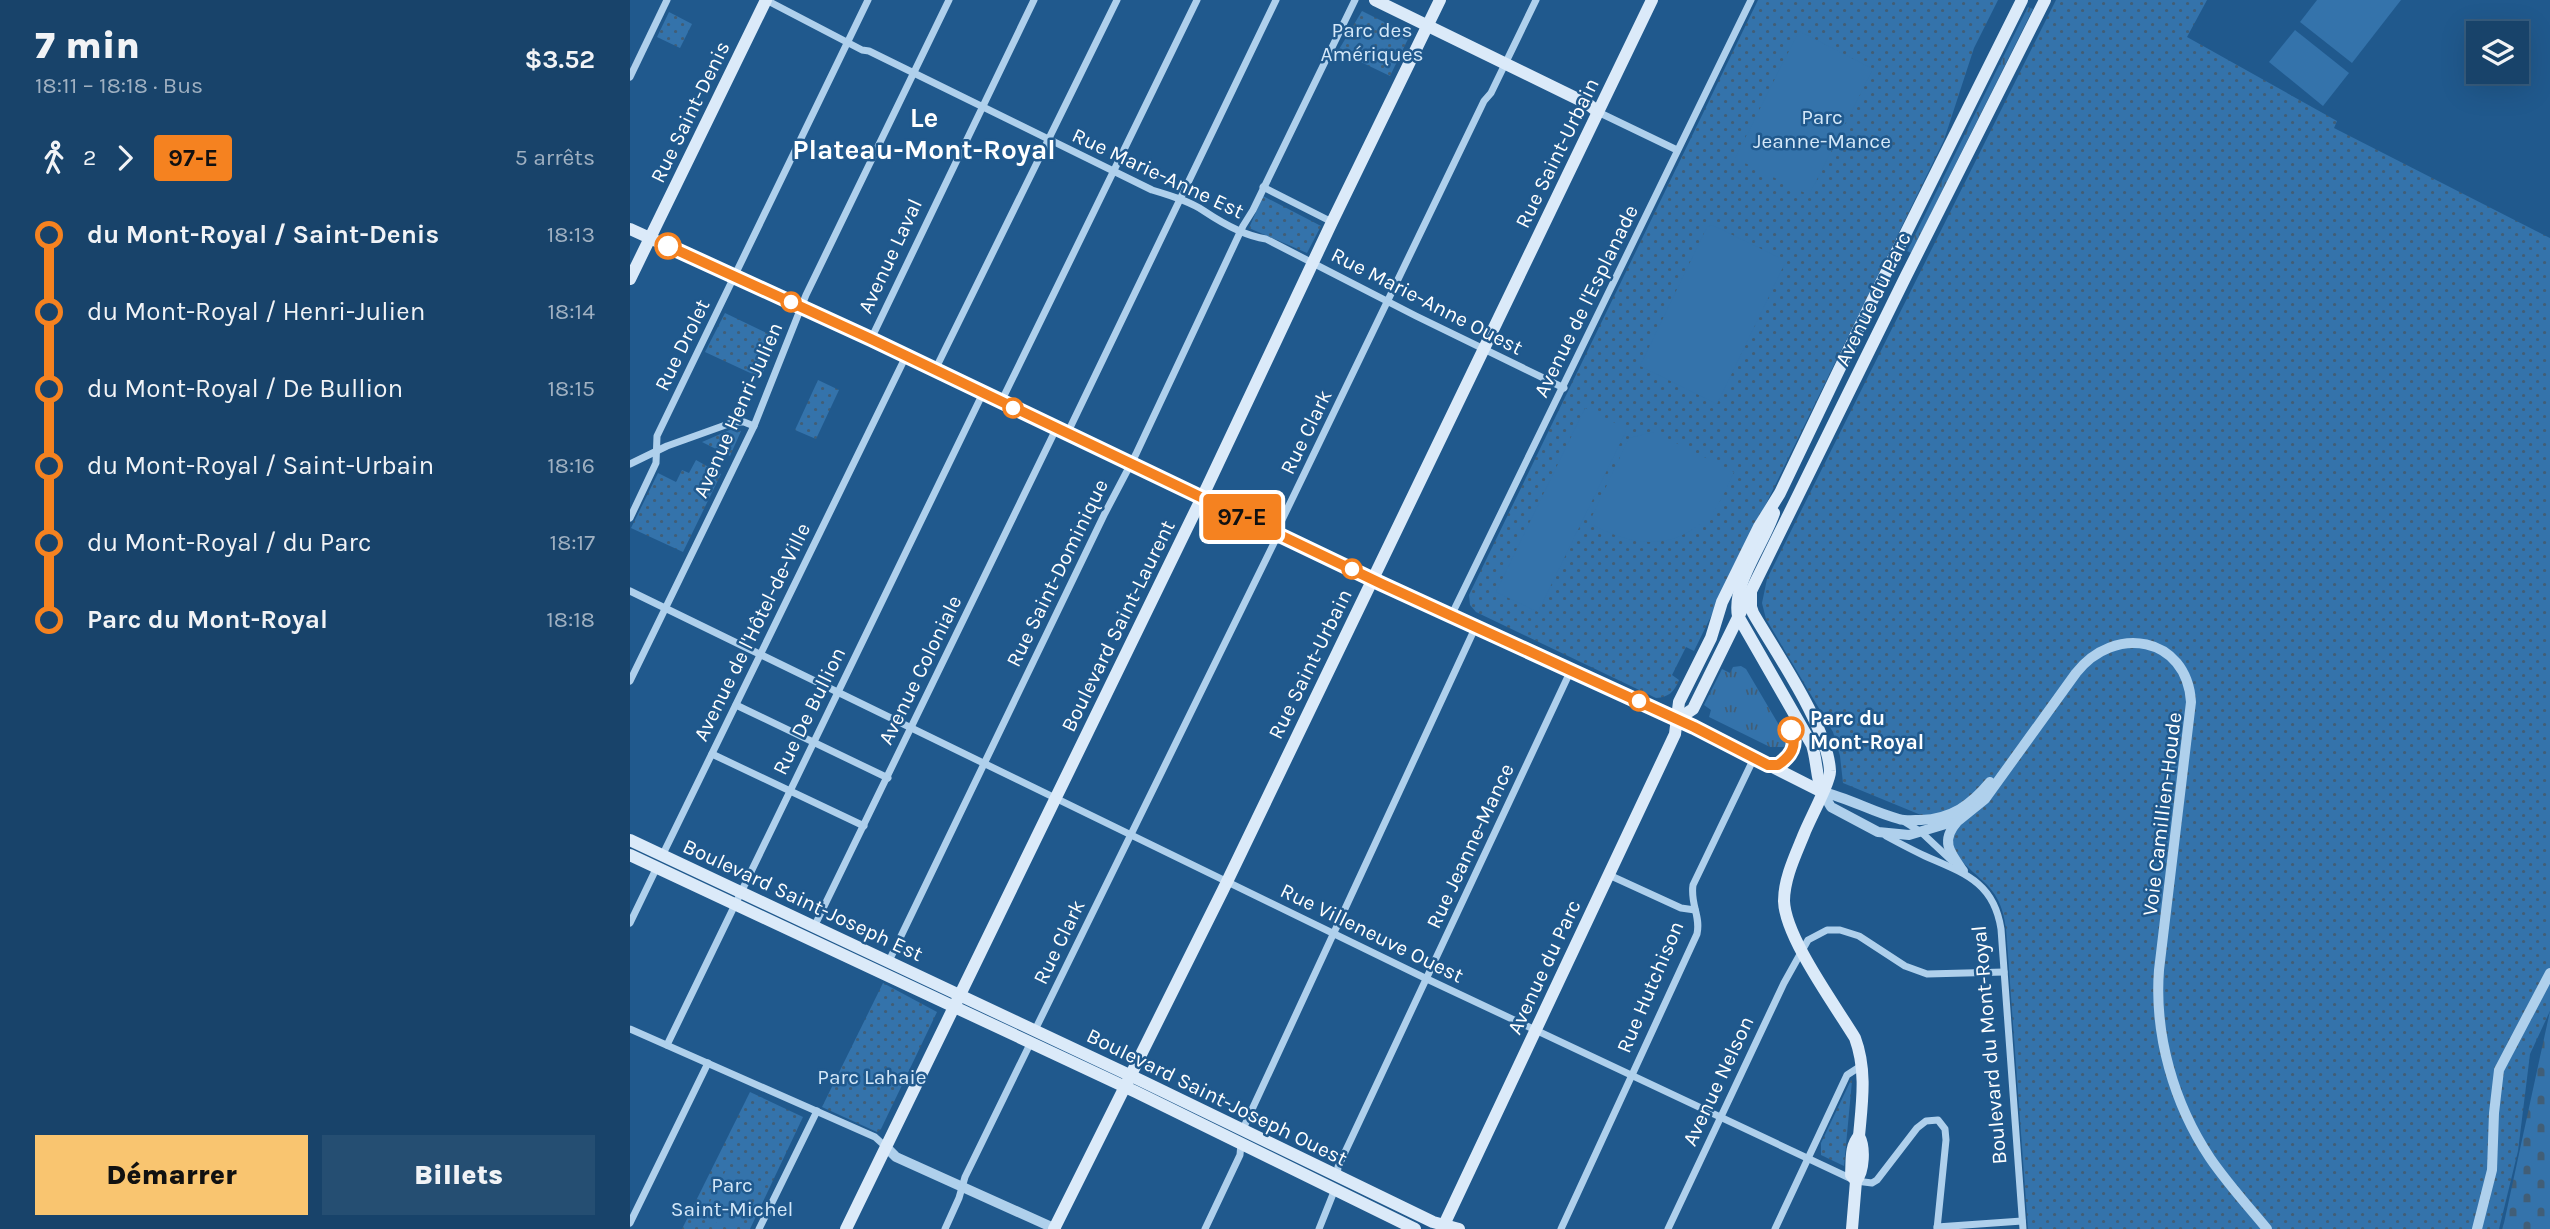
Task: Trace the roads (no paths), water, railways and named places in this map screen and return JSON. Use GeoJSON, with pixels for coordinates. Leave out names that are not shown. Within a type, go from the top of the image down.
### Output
{"type":"FeatureCollection","features":[{"type":"Feature","properties":{"kind":"main road","name":"Rue Saint-Denis"},"geometry":{"type":"LineString","coordinates":[[630,279],[766,0]]}},
{"type":"Feature","properties":{"kind":"main road"},"geometry":{"type":"LineString","coordinates":[[1375,0],[1588,104],[1598,112]]}},
{"type":"Feature","properties":{"kind":"main road","name":"Boulevard Saint-Laurent"},"geometry":{"type":"LineString","coordinates":[[846,1229],[1202,498],[1312,262],[1440,0]]}},
{"type":"Feature","properties":{"kind":"main road","name":"Rue Saint-Urbain"},"geometry":{"type":"LineString","coordinates":[[1055,1229],[1227,882],[1371,579],[1653,0]]}},
{"type":"Feature","properties":{"kind":"main road","name":"Avenue du Parc"},"geometry":{"type":"LineString","coordinates":[[1443,1227],[1675,734],[1679,702],[1711,638],[1722,603],[1759,527],[1780,494],[2022,0]]}},
{"type":"Feature","properties":{"kind":"main road","name":"Avenue du Parc"},"geometry":{"type":"LineString","coordinates":[[1678,719],[1693,709],[2045,0]]}},
{"type":"Feature","properties":{"kind":"main road"},"geometry":{"type":"LineString","coordinates":[[630,229],[871,339],[1371,579],[1678,719],[1822,792]]}},
{"type":"Feature","properties":{"kind":"main road","name":"Avenue du Parc"},"geometry":{"type":"LineString","coordinates":[[1738,617],[1738,591],[1767,533],[1780,494]]}},
{"type":"Feature","properties":{"kind":"main road"},"geometry":{"type":"LineString","coordinates":[[1752,588],[1750,600],[1753,613],[1822,733],[1830,771],[1829,784],[1822,792],[1794,859],[1786,887],[1785,908],[1802,949],[1855,1038],[1862,1065],[1859,1136],[1853,1143],[1851,1168],[1851,1175],[1856,1181],[1852,1229]]}},
{"type":"Feature","properties":{"kind":"main road"},"geometry":{"type":"LineString","coordinates":[[1738,617],[1807,736],[1814,752],[1817,778],[1822,792]]}},
{"type":"Feature","properties":{"kind":"main road","name":"Boulevard Saint-Joseph Est"},"geometry":{"type":"LineString","coordinates":[[630,840],[814,927],[886,967]]}},
{"type":"Feature","properties":{"kind":"main road","name":"Boulevard Saint-Joseph Est"},"geometry":{"type":"LineString","coordinates":[[630,855],[736,905],[886,967],[957,1001]]}},
{"type":"Feature","properties":{"kind":"main road","name":"Boulevard Saint-Joseph Ouest"},"geometry":{"type":"LineString","coordinates":[[957,1001],[1035,1030],[1128,1082],[1336,1183],[1415,1229]]}},
{"type":"Feature","properties":{"kind":"main road","name":"Boulevard Saint-Joseph Ouest"},"geometry":{"type":"LineString","coordinates":[[957,1001],[1030,1044],[1128,1082]]}},
{"type":"Feature","properties":{"kind":"main road","name":"Boulevard Saint-Joseph Ouest"},"geometry":{"type":"LineString","coordinates":[[1336,1183],[1443,1227],[1459,1229]]}},
{"type":"Feature","properties":{"kind":"street"},"geometry":{"type":"LineString","coordinates":[[630,77],[667,0]]}},
{"type":"Feature","properties":{"kind":"street","name":"Rue Marie-Anne Est"},"geometry":{"type":"LineString","coordinates":[[766,0],[1113,172],[1312,262]]}},
{"type":"Feature","properties":{"kind":"street","name":"Rue Drolet"},"geometry":{"type":"LineString","coordinates":[[630,518],[656,463],[657,436],[868,0]]}},
{"type":"Feature","properties":{"kind":"street","name":"Avenue Henri-Julien"},"geometry":{"type":"LineString","coordinates":[[630,681],[754,426],[802,307],[949,0]]}},
{"type":"Feature","properties":{"kind":"street","name":"Avenue Laval"},"geometry":{"type":"LineString","coordinates":[[871,339],[1034,0]]}},
{"type":"Feature","properties":{"kind":"street"},"geometry":{"type":"LineString","coordinates":[[935,370],[1117,0]]}},
{"type":"Feature","properties":{"kind":"street"},"geometry":{"type":"LineString","coordinates":[[1001,402],[1197,0]]}},
{"type":"Feature","properties":{"kind":"street","name":"Avenue Coloniale"},"geometry":{"type":"LineString","coordinates":[[814,927],[1179,200],[1276,0]]}},
{"type":"Feature","properties":{"kind":"street","name":"Rue Saint-Dominique"},"geometry":{"type":"LineString","coordinates":[[886,967],[1131,464],[1240,230],[1354,0]]}},
{"type":"Feature","properties":{"kind":"street","name":"Rue Clark"},"geometry":{"type":"LineString","coordinates":[[1035,1030],[1278,533],[1484,101],[1491,93],[1536,0]]}},
{"type":"Feature","properties":{"kind":"street","name":"Avenue de l'Esplanade"},"geometry":{"type":"LineString","coordinates":[[1451,616],[1751,0]]}},
{"type":"Feature","properties":{"kind":"street"},"geometry":{"type":"LineString","coordinates":[[1598,112],[1677,150]]}},
{"type":"Feature","properties":{"kind":"street"},"geometry":{"type":"LineString","coordinates":[[1263,187],[1332,222]]}},
{"type":"Feature","properties":{"kind":"street","name":"Rue Marie-Anne Ouest"},"geometry":{"type":"LineString","coordinates":[[1312,262],[1564,388]]}},
{"type":"Feature","properties":{"kind":"street","name":"Avenue de l'Hôtel-de-Ville"},"geometry":{"type":"LineString","coordinates":[[630,923],[906,356]]}},
{"type":"Feature","properties":{"kind":"street","name":"Rue De Bullion"},"geometry":{"type":"LineString","coordinates":[[667,1045],[983,393]]}},
{"type":"Feature","properties":{"kind":"street"},"geometry":{"type":"LineString","coordinates":[[630,464],[657,450],[734,422],[754,426]]}},
{"type":"Feature","properties":{"kind":"street","name":"Rue Villeneuve Ouest"},"geometry":{"type":"LineString","coordinates":[[630,591],[1333,934],[1856,1181]]}},
{"type":"Feature","properties":{"kind":"street"},"geometry":{"type":"LineString","coordinates":[[1205,1229],[1240,1155],[1242,1137],[1333,934],[1476,626]]}},
{"type":"Feature","properties":{"kind":"street","name":"Voie Camillien-Houde"},"geometry":{"type":"LineString","coordinates":[[1901,820],[1947,816],[1976,797],[2003,766],[2077,664],[2105,642],[2123,637],[2144,638],[2162,644],[2178,657],[2191,678],[2196,702],[2182,798],[2163,971],[2166,1031],[2180,1088],[2199,1131],[2218,1163],[2273,1229]]}},
{"type":"Feature","properties":{"kind":"street","name":"Voie Camillien-Houde"},"geometry":{"type":"LineString","coordinates":[[1921,832],[1959,820],[1985,799],[2076,673],[2098,652],[2120,643],[2142,643],[2162,651],[2178,666],[2188,683],[2191,702],[2161,950],[2158,993],[2161,1027],[2174,1081],[2193,1129],[2221,1173],[2267,1229]]}},
{"type":"Feature","properties":{"kind":"street","name":"Rue Jeanne-Mance"},"geometry":{"type":"LineString","coordinates":[[1318,1229],[1336,1183],[1338,1167],[1571,670]]}},
{"type":"Feature","properties":{"kind":"street"},"geometry":{"type":"LineString","coordinates":[[736,705],[888,778]]}},
{"type":"Feature","properties":{"kind":"street"},"geometry":{"type":"LineString","coordinates":[[712,754],[864,826]]}},
{"type":"Feature","properties":{"kind":"street","name":"Rue Hutchison"},"geometry":{"type":"LineString","coordinates":[[1561,1229],[1697,934],[1698,917],[1691,898],[1693,886],[1754,758]]}},
{"type":"Feature","properties":{"kind":"street","name":"Boulevard du Mont-Royal"},"geometry":{"type":"LineString","coordinates":[[1822,792],[1851,800],[1901,820],[1921,832],[1984,889],[1995,907],[2001,929],[2022,1225]]}},
{"type":"Feature","properties":{"kind":"street","name":"Boulevard du Mont-Royal"},"geometry":{"type":"LineString","coordinates":[[1822,792],[1830,807],[1923,855],[1962,871]]}},
{"type":"Feature","properties":{"kind":"street"},"geometry":{"type":"LineString","coordinates":[[1959,820],[1950,830],[1947,840],[1950,853],[1962,871]]}},
{"type":"Feature","properties":{"kind":"street","name":"Boulevard du Mont-Royal"},"geometry":{"type":"LineString","coordinates":[[1878,832],[1904,836],[1921,832]]}},
{"type":"Feature","properties":{"kind":"street"},"geometry":{"type":"LineString","coordinates":[[1609,875],[1681,908],[1695,910]]}},
{"type":"Feature","properties":{"kind":"street"},"geometry":{"type":"LineString","coordinates":[[1802,949],[1814,936],[1827,930],[1840,930],[1859,936],[1915,971],[1927,974],[2004,972]]}},
{"type":"Feature","properties":{"kind":"street","name":"Avenue Nelson"},"geometry":{"type":"LineString","coordinates":[[1668,1229],[1802,949]]}},
{"type":"Feature","properties":{"kind":"street"},"geometry":{"type":"LineString","coordinates":[[2477,1229],[2491,1170],[2499,1070],[2550,973]]}},
{"type":"Feature","properties":{"kind":"street"},"geometry":{"type":"LineString","coordinates":[[2483,1229],[2497,1159],[2499,1105],[2504,1070],[2550,985]]}},
{"type":"Feature","properties":{"kind":"street"},"geometry":{"type":"LineString","coordinates":[[630,1029],[875,1137],[896,1157],[1055,1229]]}},
{"type":"Feature","properties":{"kind":"street"},"geometry":{"type":"LineString","coordinates":[[944,1229],[965,1177],[1030,1044]]}},
{"type":"Feature","properties":{"kind":"street"},"geometry":{"type":"LineString","coordinates":[[630,1223],[708,1063]]}},
{"type":"Feature","properties":{"kind":"street"},"geometry":{"type":"LineString","coordinates":[[1775,1229],[1847,1075],[1862,1065]]}},
{"type":"Feature","properties":{"kind":"street"},"geometry":{"type":"LineString","coordinates":[[759,1229],[817,1111]]}},
{"type":"Feature","properties":{"kind":"street"},"geometry":{"type":"LineString","coordinates":[[1856,1181],[1872,1183],[1877,1180],[1917,1128],[1926,1121],[1938,1121],[1945,1129],[1946,1140],[1937,1228],[2022,1225]]}},
{"type":"Feature","properties":{"kind":"place","name":"Parc du Mont-Royal"},"geometry":{"type":"Point","coordinates":[1791,730]}},
{"type":"Feature","properties":{"kind":"district","name":"Le Plateau-Mont-Royal"},"geometry":{"type":"Point","coordinates":[924,133]}},
{"type":"Feature","properties":{"kind":"park label","name":"Parc des Amériques"},"geometry":{"type":"Point","coordinates":[1372,42]}},
{"type":"Feature","properties":{"kind":"park label","name":"Parc Jeanne-Mance"},"geometry":{"type":"Point","coordinates":[1822,129]}},
{"type":"Feature","properties":{"kind":"park label","name":"Parc Lahaie"},"geometry":{"type":"Point","coordinates":[872,1077]}},
{"type":"Feature","properties":{"kind":"park label","name":"Parc Saint-Michel"},"geometry":{"type":"Point","coordinates":[732,1197]}}]}
